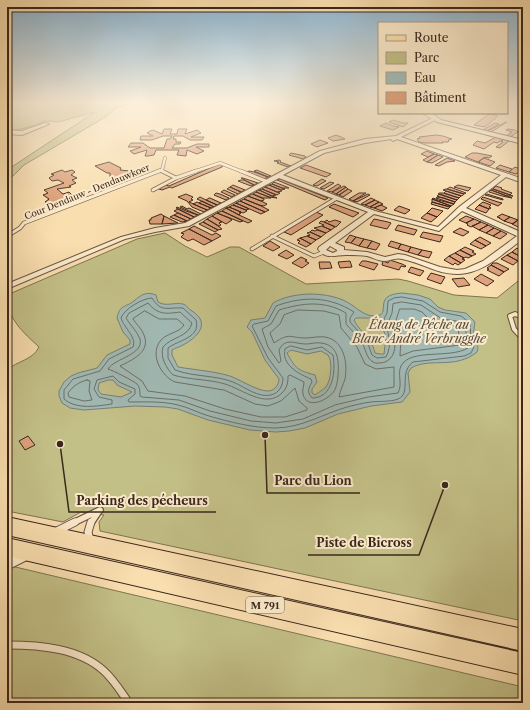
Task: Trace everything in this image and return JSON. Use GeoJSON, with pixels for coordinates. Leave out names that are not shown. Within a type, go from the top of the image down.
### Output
{"type":"FeatureCollection","features":[{"type":"Feature","properties":{"kind":"main road","name":"M 791"},"geometry":{"type":"LineString","coordinates":[[7,526],[523,640]]}},
{"type":"Feature","properties":{"kind":"main road","name":"M 791"},"geometry":{"type":"LineString","coordinates":[[7,546],[523,664]]}},
{"type":"Feature","properties":{"kind":"street"},"geometry":{"type":"LineString","coordinates":[[7,287],[123,238],[155,230],[187,225],[322,152],[340,146],[392,140],[401,135]]}},
{"type":"Feature","properties":{"kind":"street"},"geometry":{"type":"LineString","coordinates":[[497,135],[523,142]]}},
{"type":"Feature","properties":{"kind":"street"},"geometry":{"type":"LineString","coordinates":[[397,137],[523,181]]}},
{"type":"Feature","properties":{"kind":"street"},"geometry":{"type":"LineString","coordinates":[[279,176],[373,212],[439,229],[461,208],[505,175]]}},
{"type":"Feature","properties":{"kind":"street"},"geometry":{"type":"LineString","coordinates":[[373,212],[322,249],[324,252],[333,255],[340,252],[367,254],[384,259],[398,256],[405,257],[443,270],[462,272],[480,267],[523,236],[461,208]]}},
{"type":"Feature","properties":{"kind":"street"},"geometry":{"type":"LineString","coordinates":[[329,244],[338,246],[341,249],[340,252]]}},
{"type":"Feature","properties":{"kind":"street"},"geometry":{"type":"LineString","coordinates":[[7,564],[22,556],[35,553]]}},
{"type":"Feature","properties":{"kind":"lane","name":"Cour Dendauw - Dendauwkoer"},"geometry":{"type":"LineString","coordinates":[[7,236],[20,228],[24,223],[160,170],[165,158]]}},
{"type":"Feature","properties":{"kind":"lane"},"geometry":{"type":"LineString","coordinates":[[152,190],[176,178],[220,162],[268,182]]}},
{"type":"Feature","properties":{"kind":"lane"},"geometry":{"type":"LineString","coordinates":[[160,170],[176,178]]}},
{"type":"Feature","properties":{"kind":"lane"},"geometry":{"type":"LineString","coordinates":[[252,249],[337,198]]}},
{"type":"Feature","properties":{"kind":"lane"},"geometry":{"type":"LineString","coordinates":[[272,236],[314,256],[324,252]]}},
{"type":"Feature","properties":{"kind":"lane"},"geometry":{"type":"LineString","coordinates":[[523,317],[515,314],[510,316],[514,329],[523,339]]}},
{"type":"Feature","properties":{"kind":"lane"},"geometry":{"type":"LineString","coordinates":[[44,534],[64,529],[100,510],[88,530],[88,537],[94,545]]}},
{"type":"Feature","properties":{"kind":"lane"},"geometry":{"type":"LineString","coordinates":[[7,645],[51,648],[77,656],[100,667],[129,703]]}},
{"type":"Feature","properties":{"kind":"green space"},"geometry":{"type":"Polygon","coordinates":[[[60,135],[75,135],[24,165],[7,182],[7,170],[60,135]]]}},
{"type":"Feature","properties":{"kind":"green space"},"geometry":{"type":"Polygon","coordinates":[[[165,233],[185,246],[207,257],[230,247],[239,247],[306,284],[398,279],[454,295],[497,298],[523,277],[523,621],[100,531],[99,522],[104,515],[81,512],[63,522],[7,511],[7,370],[29,358],[39,347],[22,330],[13,318],[8,304],[7,295],[137,239],[165,233]]]}},
{"type":"Feature","properties":{"kind":"green space"},"geometry":{"type":"Polygon","coordinates":[[[7,565],[523,687],[523,703],[7,703],[7,565]]]}},
{"type":"Feature","properties":{"kind":"water","name":"Étang de Pêche au Blanc André Verbrugghe"},"geometry":{"type":"Polygon","coordinates":[[[149,293],[156,295],[158,302],[161,303],[184,305],[201,320],[200,330],[197,334],[182,346],[172,350],[172,355],[178,367],[230,376],[264,391],[272,390],[276,387],[279,379],[265,360],[252,332],[247,327],[251,320],[265,318],[273,303],[281,299],[299,295],[318,294],[345,301],[366,314],[374,316],[382,313],[384,301],[387,297],[402,293],[418,295],[430,299],[438,307],[445,310],[466,313],[475,322],[474,335],[478,347],[477,352],[460,361],[426,363],[411,368],[408,373],[410,392],[402,402],[371,406],[338,414],[305,428],[276,432],[250,430],[208,420],[178,409],[165,407],[135,406],[84,410],[70,408],[62,403],[59,396],[59,391],[64,382],[71,376],[97,368],[107,355],[130,344],[130,340],[123,332],[117,318],[118,314],[121,308],[144,294],[149,293]],[[356,318],[354,320],[356,324],[368,338],[375,353],[384,354],[386,337],[380,321],[370,318],[356,318]],[[291,350],[287,353],[298,368],[304,372],[315,375],[317,382],[312,389],[312,393],[315,395],[326,387],[331,371],[330,358],[328,355],[321,351],[307,354],[291,350]],[[113,380],[99,383],[98,390],[101,394],[121,397],[132,392],[117,385],[113,380]]]}},
{"type":"Feature","properties":{"kind":"building"},"geometry":{"type":"Polygon","coordinates":[[[151,135],[196,135],[191,137],[204,137],[202,140],[190,140],[183,136],[174,136],[173,139],[176,139],[176,142],[181,142],[180,144],[175,144],[172,148],[187,148],[197,144],[209,144],[209,147],[196,147],[204,151],[197,154],[187,150],[186,156],[177,155],[179,150],[156,150],[154,155],[148,156],[145,156],[147,150],[134,154],[130,151],[141,147],[128,147],[131,143],[143,143],[150,148],[164,148],[167,139],[170,139],[172,136],[163,136],[152,140],[140,140],[141,136],[153,136],[151,135]]]}},
{"type":"Feature","properties":{"kind":"building"},"geometry":{"type":"Polygon","coordinates":[[[336,135],[345,139],[333,141],[328,138],[336,135]]]}},
{"type":"Feature","properties":{"kind":"building"},"geometry":{"type":"Polygon","coordinates":[[[437,135],[452,139],[448,140],[448,142],[442,142],[443,143],[424,143],[419,142],[417,139],[420,138],[419,137],[437,135]]]}},
{"type":"Feature","properties":{"kind":"building"},"geometry":{"type":"Polygon","coordinates":[[[496,137],[504,139],[497,143],[494,142],[484,149],[473,145],[477,141],[485,143],[496,137]]]}},
{"type":"Feature","properties":{"kind":"building"},"geometry":{"type":"Polygon","coordinates":[[[504,139],[510,140],[500,148],[496,147],[503,142],[501,141],[504,139]]]}},
{"type":"Feature","properties":{"kind":"building"},"geometry":{"type":"Polygon","coordinates":[[[320,140],[328,143],[317,147],[311,144],[320,140]]]}},
{"type":"Feature","properties":{"kind":"building"},"geometry":{"type":"Polygon","coordinates":[[[427,151],[434,154],[428,157],[421,154],[427,151]]]}},
{"type":"Feature","properties":{"kind":"building"},"geometry":{"type":"Polygon","coordinates":[[[291,153],[306,157],[303,159],[289,155],[291,153]]]}},
{"type":"Feature","properties":{"kind":"building"},"geometry":{"type":"Polygon","coordinates":[[[472,153],[492,156],[489,158],[485,157],[478,162],[465,157],[472,153]]]}},
{"type":"Feature","properties":{"kind":"building"},"geometry":{"type":"Polygon","coordinates":[[[434,154],[438,155],[427,162],[423,160],[434,154]]]}},
{"type":"Feature","properties":{"kind":"building"},"geometry":{"type":"Polygon","coordinates":[[[438,155],[443,157],[432,163],[427,162],[438,155]]]}},
{"type":"Feature","properties":{"kind":"building"},"geometry":{"type":"Polygon","coordinates":[[[447,158],[455,161],[447,162],[439,166],[435,165],[447,158]]]}},
{"type":"Feature","properties":{"kind":"building"},"geometry":{"type":"Polygon","coordinates":[[[484,158],[495,162],[490,166],[478,162],[484,158]]]}},
{"type":"Feature","properties":{"kind":"building"},"geometry":{"type":"Polygon","coordinates":[[[274,161],[281,161],[280,162],[291,166],[288,167],[274,161]]]}},
{"type":"Feature","properties":{"kind":"building"},"geometry":{"type":"Polygon","coordinates":[[[109,162],[121,168],[120,170],[130,171],[131,173],[121,176],[120,178],[112,179],[110,177],[110,173],[107,173],[95,166],[109,162]]]}},
{"type":"Feature","properties":{"kind":"building"},"geometry":{"type":"Polygon","coordinates":[[[219,164],[223,165],[222,167],[172,188],[170,187],[162,190],[159,189],[166,185],[169,186],[219,164]]]}},
{"type":"Feature","properties":{"kind":"building"},"geometry":{"type":"Polygon","coordinates":[[[306,165],[331,174],[326,177],[300,168],[306,165]]]}},
{"type":"Feature","properties":{"kind":"building"},"geometry":{"type":"Polygon","coordinates":[[[500,165],[512,169],[509,172],[496,168],[500,165]]]}},
{"type":"Feature","properties":{"kind":"building"},"geometry":{"type":"Polygon","coordinates":[[[515,167],[523,170],[516,174],[509,172],[515,167]]]}},
{"type":"Feature","properties":{"kind":"building"},"geometry":{"type":"Polygon","coordinates":[[[62,170],[65,172],[72,170],[75,172],[71,175],[77,178],[72,180],[76,183],[69,186],[71,187],[57,189],[63,194],[69,192],[72,195],[68,198],[70,200],[59,204],[48,204],[45,202],[49,199],[43,195],[48,193],[44,190],[64,183],[58,180],[52,181],[49,178],[54,175],[51,174],[62,170]]]}},
{"type":"Feature","properties":{"kind":"building"},"geometry":{"type":"Polygon","coordinates":[[[257,170],[271,176],[268,177],[254,171],[257,170]]]}},
{"type":"Feature","properties":{"kind":"building"},"geometry":{"type":"Polygon","coordinates":[[[249,171],[268,177],[264,179],[247,172],[249,171]]]}},
{"type":"Feature","properties":{"kind":"building"},"geometry":{"type":"Polygon","coordinates":[[[241,178],[243,178],[258,183],[254,185],[241,178]]]}},
{"type":"Feature","properties":{"kind":"building"},"geometry":{"type":"Polygon","coordinates":[[[280,179],[328,198],[325,200],[277,180],[280,179]]]}},
{"type":"Feature","properties":{"kind":"building"},"geometry":{"type":"Polygon","coordinates":[[[322,179],[326,181],[317,186],[313,185],[322,179]]]}},
{"type":"Feature","properties":{"kind":"building"},"geometry":{"type":"Polygon","coordinates":[[[241,180],[254,185],[251,186],[238,181],[241,180]]]}},
{"type":"Feature","properties":{"kind":"building"},"geometry":{"type":"Polygon","coordinates":[[[274,182],[289,188],[282,188],[272,184],[274,182]]]}},
{"type":"Feature","properties":{"kind":"building"},"geometry":{"type":"Polygon","coordinates":[[[330,182],[334,183],[324,189],[320,188],[330,182]]]}},
{"type":"Feature","properties":{"kind":"building"},"geometry":{"type":"Polygon","coordinates":[[[272,184],[285,189],[281,190],[269,185],[272,184]]]}},
{"type":"Feature","properties":{"kind":"building"},"geometry":{"type":"Polygon","coordinates":[[[338,184],[341,186],[332,192],[327,191],[338,184]]]}},
{"type":"Feature","properties":{"kind":"building"},"geometry":{"type":"Polygon","coordinates":[[[233,185],[245,190],[241,192],[230,187],[233,185]]]}},
{"type":"Feature","properties":{"kind":"building"},"geometry":{"type":"Polygon","coordinates":[[[269,185],[282,191],[277,192],[265,187],[269,185]]]}},
{"type":"Feature","properties":{"kind":"building"},"geometry":{"type":"Polygon","coordinates":[[[458,185],[471,188],[468,191],[454,187],[458,185]]]}},
{"type":"Feature","properties":{"kind":"building"},"geometry":{"type":"Polygon","coordinates":[[[344,186],[346,187],[336,194],[332,192],[344,186]]]}},
{"type":"Feature","properties":{"kind":"building"},"geometry":{"type":"Polygon","coordinates":[[[496,186],[512,193],[510,195],[493,189],[496,186]]]}},
{"type":"Feature","properties":{"kind":"building"},"geometry":{"type":"Polygon","coordinates":[[[230,187],[241,192],[238,194],[227,189],[230,187]]]}},
{"type":"Feature","properties":{"kind":"building"},"geometry":{"type":"Polygon","coordinates":[[[265,187],[280,193],[277,195],[262,189],[265,187]]]}},
{"type":"Feature","properties":{"kind":"building"},"geometry":{"type":"Polygon","coordinates":[[[346,187],[348,189],[339,195],[336,194],[346,187]]]}},
{"type":"Feature","properties":{"kind":"building"},"geometry":{"type":"Polygon","coordinates":[[[450,187],[466,193],[464,194],[447,189],[450,187]]]}},
{"type":"Feature","properties":{"kind":"building"},"geometry":{"type":"Polygon","coordinates":[[[262,189],[276,195],[272,196],[259,190],[262,189]]]}},
{"type":"Feature","properties":{"kind":"building"},"geometry":{"type":"Polygon","coordinates":[[[348,189],[352,191],[343,197],[339,195],[348,189]]]}},
{"type":"Feature","properties":{"kind":"building"},"geometry":{"type":"Polygon","coordinates":[[[446,189],[464,194],[462,196],[443,190],[446,189]]]}},
{"type":"Feature","properties":{"kind":"building"},"geometry":{"type":"Polygon","coordinates":[[[493,189],[513,196],[507,196],[491,190],[493,189]]]}},
{"type":"Feature","properties":{"kind":"building"},"geometry":{"type":"Polygon","coordinates":[[[224,190],[235,195],[232,197],[221,192],[224,190]]]}},
{"type":"Feature","properties":{"kind":"building"},"geometry":{"type":"Polygon","coordinates":[[[259,190],[277,198],[269,197],[256,192],[259,190]]]}},
{"type":"Feature","properties":{"kind":"building"},"geometry":{"type":"Polygon","coordinates":[[[491,190],[512,198],[489,192],[491,190]]]}},
{"type":"Feature","properties":{"kind":"building"},"geometry":{"type":"Polygon","coordinates":[[[446,191],[461,196],[459,198],[444,193],[446,191]]]}},
{"type":"Feature","properties":{"kind":"building"},"geometry":{"type":"Polygon","coordinates":[[[256,192],[271,198],[263,198],[253,194],[256,192]]]}},
{"type":"Feature","properties":{"kind":"building"},"geometry":{"type":"Polygon","coordinates":[[[216,193],[229,198],[226,200],[214,195],[216,193]]]}},
{"type":"Feature","properties":{"kind":"building"},"geometry":{"type":"Polygon","coordinates":[[[359,193],[366,193],[353,201],[349,199],[359,193]]]}},
{"type":"Feature","properties":{"kind":"building"},"geometry":{"type":"Polygon","coordinates":[[[186,194],[193,197],[191,199],[193,200],[189,202],[207,210],[204,212],[192,207],[187,201],[178,197],[186,194]]]}},
{"type":"Feature","properties":{"kind":"building"},"geometry":{"type":"Polygon","coordinates":[[[252,194],[264,200],[261,201],[248,196],[252,194]]]}},
{"type":"Feature","properties":{"kind":"building"},"geometry":{"type":"Polygon","coordinates":[[[368,194],[370,195],[357,202],[353,201],[368,194]]]}},
{"type":"Feature","properties":{"kind":"building"},"geometry":{"type":"Polygon","coordinates":[[[438,194],[459,198],[457,200],[438,194]]]}},
{"type":"Feature","properties":{"kind":"building"},"geometry":{"type":"Polygon","coordinates":[[[440,194],[457,200],[455,202],[437,196],[440,194]]]}},
{"type":"Feature","properties":{"kind":"building"},"geometry":{"type":"Polygon","coordinates":[[[487,194],[503,199],[503,200],[485,195],[487,194]]]}},
{"type":"Feature","properties":{"kind":"building"},"geometry":{"type":"Polygon","coordinates":[[[248,196],[267,204],[264,206],[259,205],[244,199],[248,196]]]}},
{"type":"Feature","properties":{"kind":"building"},"geometry":{"type":"Polygon","coordinates":[[[200,197],[217,205],[214,207],[197,199],[200,197]]]}},
{"type":"Feature","properties":{"kind":"building"},"geometry":{"type":"Polygon","coordinates":[[[483,197],[502,203],[498,206],[481,199],[483,197]]]}},
{"type":"Feature","properties":{"kind":"building"},"geometry":{"type":"Polygon","coordinates":[[[209,198],[221,203],[217,205],[206,200],[209,198]]]}},
{"type":"Feature","properties":{"kind":"building"},"geometry":{"type":"Polygon","coordinates":[[[371,198],[375,200],[365,205],[361,204],[371,198]]]}},
{"type":"Feature","properties":{"kind":"building"},"geometry":{"type":"Polygon","coordinates":[[[436,198],[455,202],[454,204],[436,198]]]}},
{"type":"Feature","properties":{"kind":"building"},"geometry":{"type":"Polygon","coordinates":[[[244,199],[269,210],[265,212],[240,201],[244,199]]]}},
{"type":"Feature","properties":{"kind":"building"},"geometry":{"type":"Polygon","coordinates":[[[432,199],[454,204],[451,206],[432,199]]]}},
{"type":"Feature","properties":{"kind":"building"},"geometry":{"type":"Polygon","coordinates":[[[432,199],[451,206],[432,202],[432,199]]]}},
{"type":"Feature","properties":{"kind":"building"},"geometry":{"type":"Polygon","coordinates":[[[375,200],[379,202],[370,207],[365,205],[375,200]]]}},
{"type":"Feature","properties":{"kind":"building"},"geometry":{"type":"Polygon","coordinates":[[[202,201],[214,207],[211,208],[199,203],[202,201]]]}},
{"type":"Feature","properties":{"kind":"building"},"geometry":{"type":"Polygon","coordinates":[[[240,201],[265,212],[261,214],[236,203],[240,201]]]}},
{"type":"Feature","properties":{"kind":"building"},"geometry":{"type":"Polygon","coordinates":[[[197,202],[211,208],[207,210],[193,204],[197,202]]]}},
{"type":"Feature","properties":{"kind":"building"},"geometry":{"type":"Polygon","coordinates":[[[379,202],[383,204],[374,208],[370,207],[379,202]]]}},
{"type":"Feature","properties":{"kind":"building"},"geometry":{"type":"Polygon","coordinates":[[[432,202],[450,207],[448,209],[431,204],[432,202]]]}},
{"type":"Feature","properties":{"kind":"building"},"geometry":{"type":"Polygon","coordinates":[[[483,202],[491,205],[489,207],[491,208],[489,209],[479,205],[483,202]]]}},
{"type":"Feature","properties":{"kind":"building"},"geometry":{"type":"Polygon","coordinates":[[[236,203],[249,209],[246,210],[233,205],[236,203]]]}},
{"type":"Feature","properties":{"kind":"building"},"geometry":{"type":"Polygon","coordinates":[[[334,204],[359,213],[353,217],[329,207],[334,204]]]}},
{"type":"Feature","properties":{"kind":"building"},"geometry":{"type":"Polygon","coordinates":[[[233,205],[247,211],[243,213],[229,207],[233,205]]]}},
{"type":"Feature","properties":{"kind":"building"},"geometry":{"type":"Polygon","coordinates":[[[381,205],[387,208],[382,211],[374,208],[381,205]]]}},
{"type":"Feature","properties":{"kind":"building"},"geometry":{"type":"Polygon","coordinates":[[[479,205],[489,209],[486,213],[475,209],[479,205]]]}},
{"type":"Feature","properties":{"kind":"building"},"geometry":{"type":"Polygon","coordinates":[[[182,206],[201,214],[198,215],[180,207],[182,206]]]}},
{"type":"Feature","properties":{"kind":"building"},"geometry":{"type":"Polygon","coordinates":[[[399,206],[410,210],[405,214],[394,210],[399,206]]]}},
{"type":"Feature","properties":{"kind":"building"},"geometry":{"type":"Polygon","coordinates":[[[177,207],[198,215],[194,217],[176,208],[177,207]]]}},
{"type":"Feature","properties":{"kind":"building"},"geometry":{"type":"Polygon","coordinates":[[[229,207],[241,213],[239,215],[226,208],[229,207]]]}},
{"type":"Feature","properties":{"kind":"building"},"geometry":{"type":"Polygon","coordinates":[[[226,208],[252,221],[248,223],[222,211],[226,208]]]}},
{"type":"Feature","properties":{"kind":"building"},"geometry":{"type":"Polygon","coordinates":[[[432,208],[443,211],[437,217],[427,213],[432,208]]]}},
{"type":"Feature","properties":{"kind":"building"},"geometry":{"type":"Polygon","coordinates":[[[178,209],[194,217],[191,219],[174,211],[178,209]]]}},
{"type":"Feature","properties":{"kind":"building"},"geometry":{"type":"Polygon","coordinates":[[[222,211],[243,221],[240,222],[217,213],[222,211]]]}},
{"type":"Feature","properties":{"kind":"building"},"geometry":{"type":"Polygon","coordinates":[[[316,212],[323,215],[291,235],[284,232],[316,212]]]}},
{"type":"Feature","properties":{"kind":"building"},"geometry":{"type":"Polygon","coordinates":[[[178,213],[191,219],[187,221],[174,215],[178,213]]]}},
{"type":"Feature","properties":{"kind":"building"},"geometry":{"type":"Polygon","coordinates":[[[217,213],[232,220],[226,224],[212,216],[217,213]]]}},
{"type":"Feature","properties":{"kind":"building"},"geometry":{"type":"Polygon","coordinates":[[[427,213],[437,217],[431,222],[421,218],[427,213]]]}},
{"type":"Feature","properties":{"kind":"building"},"geometry":{"type":"Polygon","coordinates":[[[161,214],[164,216],[162,224],[150,224],[149,220],[151,220],[151,218],[161,214]]]}},
{"type":"Feature","properties":{"kind":"building"},"geometry":{"type":"Polygon","coordinates":[[[502,214],[510,217],[504,221],[497,217],[502,214]]]}},
{"type":"Feature","properties":{"kind":"building"},"geometry":{"type":"Polygon","coordinates":[[[174,215],[187,221],[182,222],[170,217],[174,215]]]}},
{"type":"Feature","properties":{"kind":"building"},"geometry":{"type":"Polygon","coordinates":[[[164,216],[178,223],[162,224],[164,216]]]}},
{"type":"Feature","properties":{"kind":"building"},"geometry":{"type":"Polygon","coordinates":[[[212,216],[222,222],[219,223],[221,225],[219,226],[207,219],[212,216]]]}},
{"type":"Feature","properties":{"kind":"building"},"geometry":{"type":"Polygon","coordinates":[[[466,216],[474,219],[466,223],[459,220],[466,216]]]}},
{"type":"Feature","properties":{"kind":"building"},"geometry":{"type":"Polygon","coordinates":[[[510,217],[518,220],[513,224],[504,221],[510,217]]]}},
{"type":"Feature","properties":{"kind":"building"},"geometry":{"type":"Polygon","coordinates":[[[207,219],[222,229],[218,230],[203,222],[207,219]]]}},
{"type":"Feature","properties":{"kind":"building"},"geometry":{"type":"Polygon","coordinates":[[[374,219],[391,223],[387,229],[370,225],[374,219]]]}},
{"type":"Feature","properties":{"kind":"building"},"geometry":{"type":"Polygon","coordinates":[[[474,219],[481,222],[471,227],[467,225],[468,224],[466,223],[474,219]]]}},
{"type":"Feature","properties":{"kind":"building"},"geometry":{"type":"Polygon","coordinates":[[[327,220],[329,222],[335,220],[341,222],[336,227],[324,222],[327,220]]]}},
{"type":"Feature","properties":{"kind":"building"},"geometry":{"type":"Polygon","coordinates":[[[518,220],[523,223],[523,226],[518,227],[512,224],[518,220]]]}},
{"type":"Feature","properties":{"kind":"building"},"geometry":{"type":"Polygon","coordinates":[[[321,221],[335,227],[331,230],[322,226],[324,225],[319,223],[321,221]]]}},
{"type":"Feature","properties":{"kind":"building"},"geometry":{"type":"Polygon","coordinates":[[[203,222],[218,230],[215,232],[199,224],[203,222]]]}},
{"type":"Feature","properties":{"kind":"building"},"geometry":{"type":"Polygon","coordinates":[[[481,222],[488,225],[479,230],[472,226],[481,222]]]}},
{"type":"Feature","properties":{"kind":"building"},"geometry":{"type":"Polygon","coordinates":[[[398,225],[417,230],[414,235],[395,230],[398,225]]]}},
{"type":"Feature","properties":{"kind":"building"},"geometry":{"type":"Polygon","coordinates":[[[488,225],[494,228],[486,233],[479,230],[488,225]]]}},
{"type":"Feature","properties":{"kind":"building"},"geometry":{"type":"Polygon","coordinates":[[[194,226],[212,235],[216,233],[221,236],[212,241],[189,229],[194,226]]]}},
{"type":"Feature","properties":{"kind":"building"},"geometry":{"type":"Polygon","coordinates":[[[322,226],[331,230],[326,233],[314,228],[322,226]]]}},
{"type":"Feature","properties":{"kind":"building"},"geometry":{"type":"Polygon","coordinates":[[[460,228],[469,232],[463,236],[453,232],[460,228]]]}},
{"type":"Feature","properties":{"kind":"building"},"geometry":{"type":"Polygon","coordinates":[[[494,228],[501,231],[493,236],[486,233],[494,228]]]}},
{"type":"Feature","properties":{"kind":"building"},"geometry":{"type":"Polygon","coordinates":[[[189,229],[212,241],[204,245],[193,239],[188,241],[181,237],[184,234],[181,233],[189,229]]]}},
{"type":"Feature","properties":{"kind":"building"},"geometry":{"type":"Polygon","coordinates":[[[312,230],[326,233],[321,237],[310,232],[312,230]]]}},
{"type":"Feature","properties":{"kind":"building"},"geometry":{"type":"Polygon","coordinates":[[[501,231],[507,234],[500,239],[493,236],[501,231]]]}},
{"type":"Feature","properties":{"kind":"building"},"geometry":{"type":"Polygon","coordinates":[[[310,232],[321,237],[316,240],[307,236],[310,235],[307,233],[310,232]]]}},
{"type":"Feature","properties":{"kind":"building"},"geometry":{"type":"Polygon","coordinates":[[[423,232],[443,236],[440,242],[420,237],[423,232]]]}},
{"type":"Feature","properties":{"kind":"building"},"geometry":{"type":"Polygon","coordinates":[[[350,235],[356,237],[351,243],[345,242],[350,235]]]}},
{"type":"Feature","properties":{"kind":"building"},"geometry":{"type":"Polygon","coordinates":[[[307,236],[316,240],[311,244],[300,238],[307,236]]]}},
{"type":"Feature","properties":{"kind":"building"},"geometry":{"type":"Polygon","coordinates":[[[356,237],[364,239],[359,246],[351,243],[356,237]]]}},
{"type":"Feature","properties":{"kind":"building"},"geometry":{"type":"Polygon","coordinates":[[[480,237],[491,243],[486,246],[475,240],[480,237]]]}},
{"type":"Feature","properties":{"kind":"building"},"geometry":{"type":"Polygon","coordinates":[[[300,238],[311,244],[306,247],[298,243],[300,241],[297,240],[300,238]]]}},
{"type":"Feature","properties":{"kind":"building"},"geometry":{"type":"Polygon","coordinates":[[[364,239],[372,241],[367,248],[359,246],[364,239]]]}},
{"type":"Feature","properties":{"kind":"building"},"geometry":{"type":"Polygon","coordinates":[[[475,240],[486,246],[481,249],[470,244],[475,240]]]}},
{"type":"Feature","properties":{"kind":"building"},"geometry":{"type":"Polygon","coordinates":[[[270,241],[280,247],[273,251],[263,246],[270,241]]]}},
{"type":"Feature","properties":{"kind":"building"},"geometry":{"type":"Polygon","coordinates":[[[372,241],[380,244],[376,250],[367,248],[372,241]]]}},
{"type":"Feature","properties":{"kind":"building"},"geometry":{"type":"Polygon","coordinates":[[[391,241],[401,244],[398,249],[388,246],[391,241]]]}},
{"type":"Feature","properties":{"kind":"building"},"geometry":{"type":"Polygon","coordinates":[[[401,244],[411,247],[408,252],[398,249],[401,244]]]}},
{"type":"Feature","properties":{"kind":"building"},"geometry":{"type":"Polygon","coordinates":[[[411,247],[422,250],[418,255],[408,252],[411,247]]]}},
{"type":"Feature","properties":{"kind":"building"},"geometry":{"type":"Polygon","coordinates":[[[465,247],[474,251],[472,252],[476,254],[472,256],[460,250],[465,247]]]}},
{"type":"Feature","properties":{"kind":"building"},"geometry":{"type":"Polygon","coordinates":[[[517,248],[523,252],[523,258],[512,252],[517,248]]]}},
{"type":"Feature","properties":{"kind":"building"},"geometry":{"type":"Polygon","coordinates":[[[286,250],[294,255],[287,259],[278,255],[286,250]]]}},
{"type":"Feature","properties":{"kind":"building"},"geometry":{"type":"Polygon","coordinates":[[[422,250],[432,252],[429,258],[418,255],[422,250]]]}},
{"type":"Feature","properties":{"kind":"building"},"geometry":{"type":"Polygon","coordinates":[[[460,250],[472,256],[464,258],[455,253],[460,250]]]}},
{"type":"Feature","properties":{"kind":"building"},"geometry":{"type":"Polygon","coordinates":[[[512,252],[523,258],[518,261],[507,255],[512,252]]]}},
{"type":"Feature","properties":{"kind":"building"},"geometry":{"type":"Polygon","coordinates":[[[455,253],[465,260],[461,263],[449,256],[455,253]]]}},
{"type":"Feature","properties":{"kind":"building"},"geometry":{"type":"Polygon","coordinates":[[[507,255],[518,261],[513,265],[501,259],[507,255]]]}},
{"type":"Feature","properties":{"kind":"building"},"geometry":{"type":"Polygon","coordinates":[[[449,256],[461,263],[458,265],[455,263],[453,265],[444,260],[449,256]]]}},
{"type":"Feature","properties":{"kind":"building"},"geometry":{"type":"Polygon","coordinates":[[[301,257],[309,263],[302,268],[292,263],[301,257]]]}},
{"type":"Feature","properties":{"kind":"building"},"geometry":{"type":"Polygon","coordinates":[[[390,260],[406,266],[401,266],[399,270],[382,265],[383,261],[388,263],[390,260]]]}},
{"type":"Feature","properties":{"kind":"building"},"geometry":{"type":"Polygon","coordinates":[[[350,261],[352,267],[340,268],[338,262],[350,261]]]}},
{"type":"Feature","properties":{"kind":"building"},"geometry":{"type":"Polygon","coordinates":[[[362,261],[378,264],[374,270],[359,265],[362,261]]]}},
{"type":"Feature","properties":{"kind":"building"},"geometry":{"type":"Polygon","coordinates":[[[319,262],[330,262],[332,268],[320,269],[319,262]]]}},
{"type":"Feature","properties":{"kind":"building"},"geometry":{"type":"Polygon","coordinates":[[[493,263],[497,263],[509,269],[504,272],[491,265],[493,263]]]}},
{"type":"Feature","properties":{"kind":"building"},"geometry":{"type":"Polygon","coordinates":[[[491,265],[504,272],[499,276],[487,270],[489,269],[487,268],[491,265]]]}},
{"type":"Feature","properties":{"kind":"building"},"geometry":{"type":"Polygon","coordinates":[[[411,267],[424,271],[420,276],[408,272],[411,267]]]}},
{"type":"Feature","properties":{"kind":"building"},"geometry":{"type":"Polygon","coordinates":[[[431,273],[445,277],[441,284],[427,279],[431,273]]]}},
{"type":"Feature","properties":{"kind":"building"},"geometry":{"type":"Polygon","coordinates":[[[481,274],[494,281],[487,286],[474,279],[481,274]]]}},
{"type":"Feature","properties":{"kind":"building"},"geometry":{"type":"Polygon","coordinates":[[[464,278],[470,285],[458,287],[452,279],[464,278]]]}},
{"type":"Feature","properties":{"kind":"building"},"geometry":{"type":"Polygon","coordinates":[[[28,436],[35,445],[25,450],[19,441],[28,436]]]}},
{"type":"Feature","properties":{"kind":"place","name":"Parc du Lion"},"geometry":{"type":"Point","coordinates":[265,435]}},
{"type":"Feature","properties":{"kind":"place","name":"Parking des pécheurs"},"geometry":{"type":"Point","coordinates":[60,444]}},
{"type":"Feature","properties":{"kind":"place","name":"Piste de Bicross"},"geometry":{"type":"Point","coordinates":[445,485]}}]}
